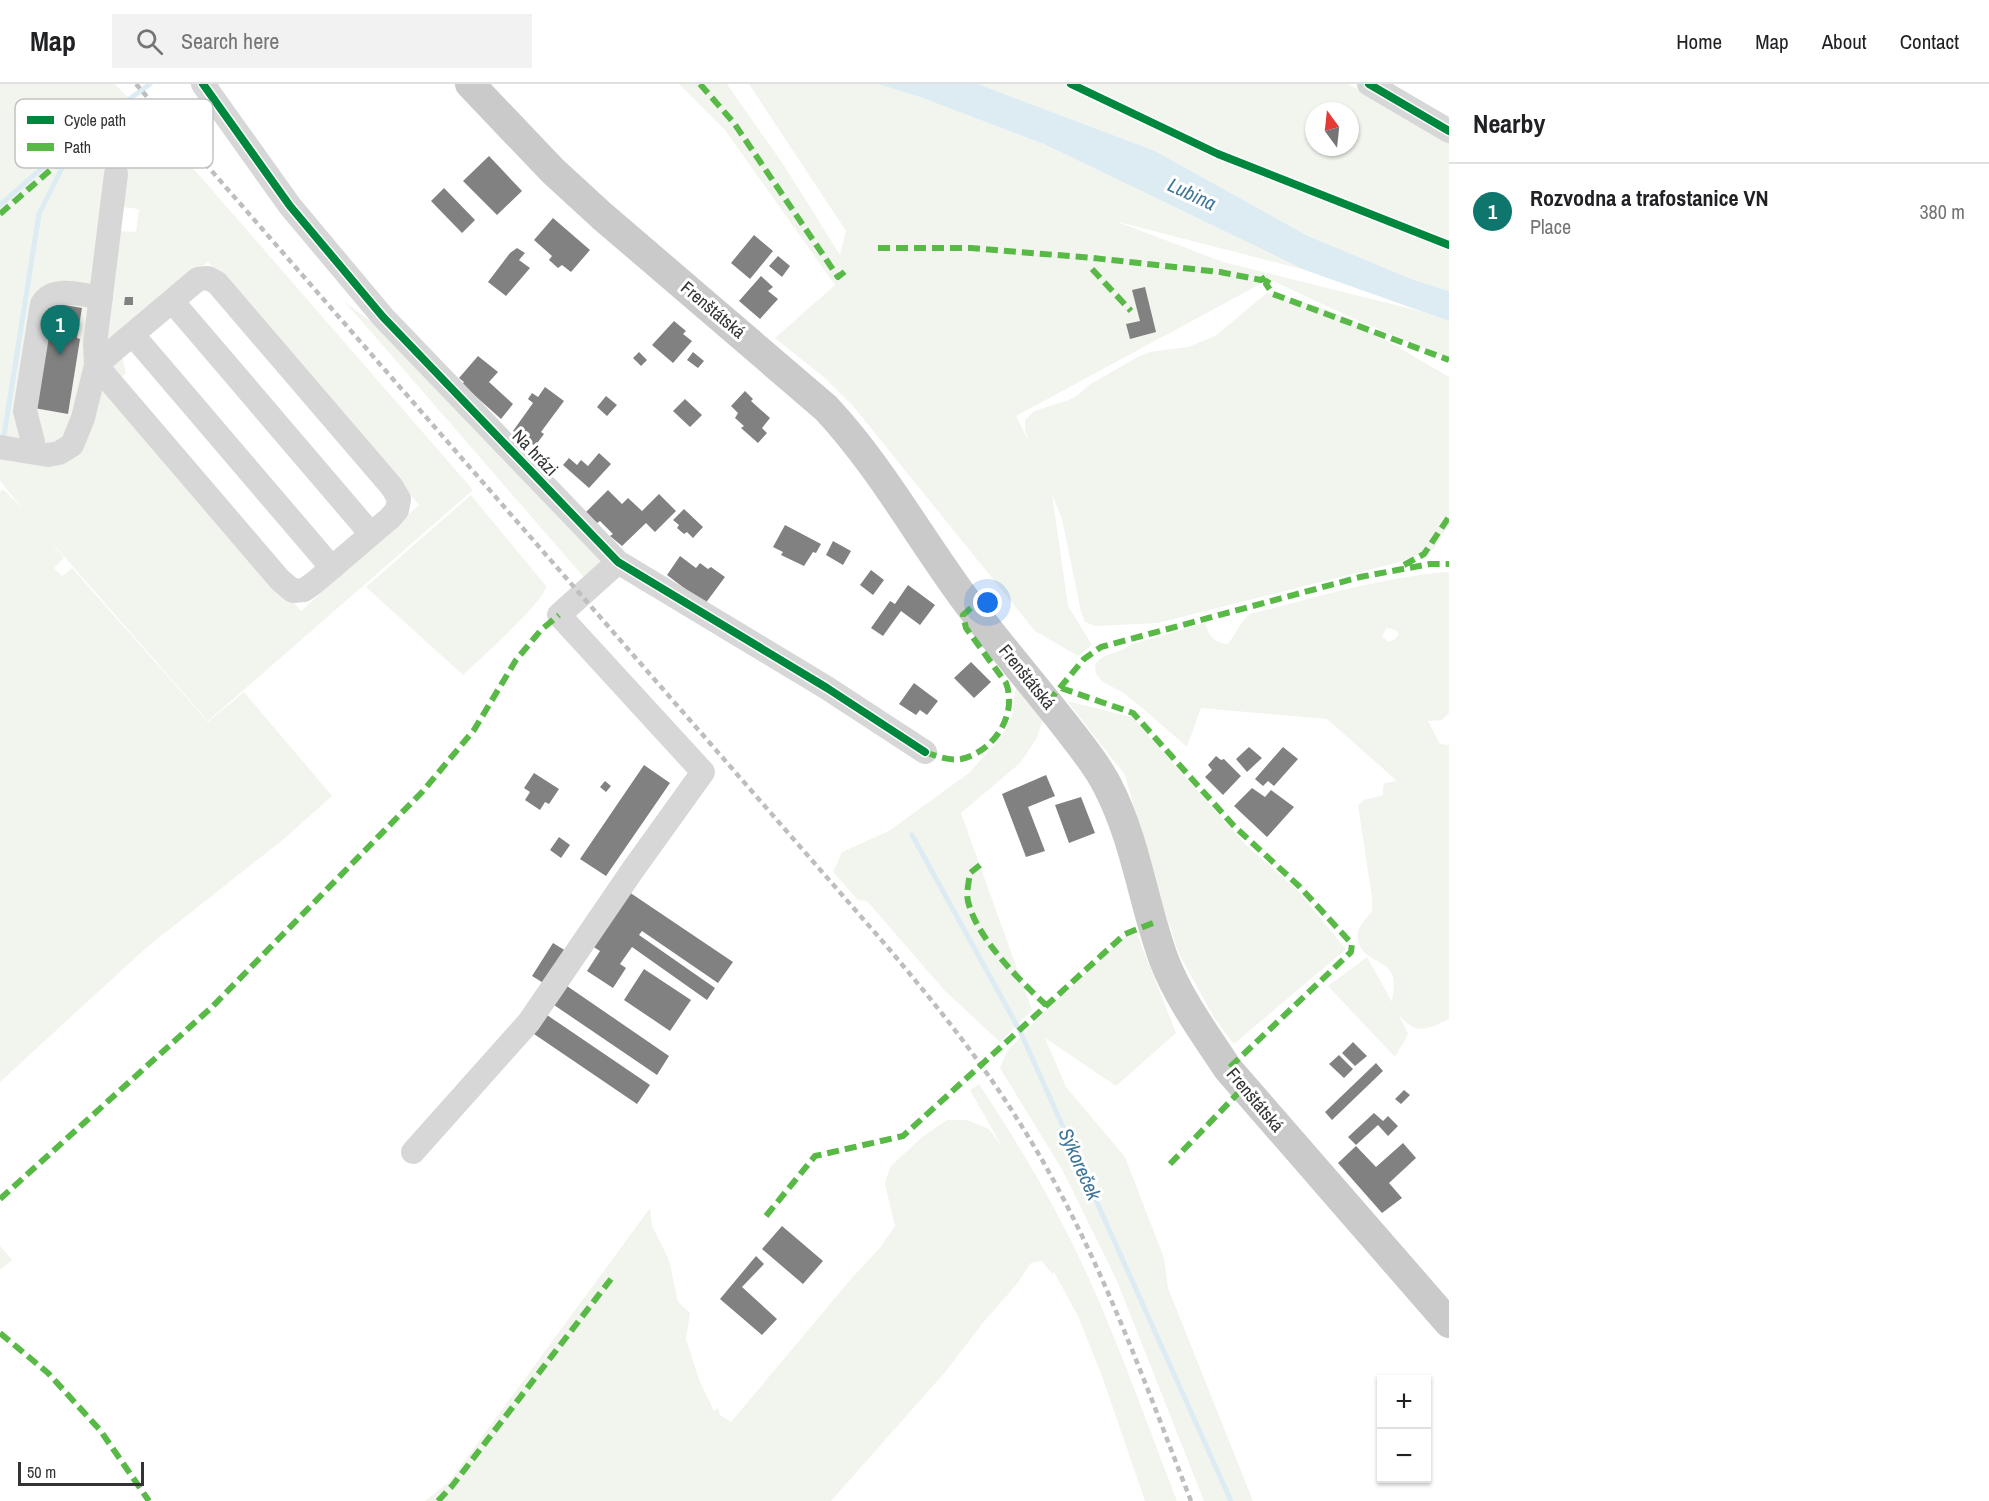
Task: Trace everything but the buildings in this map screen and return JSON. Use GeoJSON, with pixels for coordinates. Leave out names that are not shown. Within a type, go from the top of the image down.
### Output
{"type":"FeatureCollection","features":[{"type":"Feature","properties":{"kind":"main road","name":"Frenštátská"},"geometry":{"type":"LineString","coordinates":[[471,84],[544,161],[602,216],[757,347],[838,421],[860,446],[935,559],[971,608],[1048,702],[1106,783],[1132,852],[1164,959],[1175,985],[1198,1025],[1238,1083],[1449,1323]]}},
{"type":"Feature","properties":{"kind":"street","name":"Na hrázi"},"geometry":{"type":"LineString","coordinates":[[203,84],[290,206],[383,317],[618,562],[827,688],[925,752]]}},
{"type":"Feature","properties":{"kind":"street"},"geometry":{"type":"LineString","coordinates":[[1369,84],[1449,130]]}},
{"type":"Feature","properties":{"kind":"street"},"geometry":{"type":"LineString","coordinates":[[14,450],[52,455],[64,451],[72,445],[83,418],[96,365],[95,344],[116,174]]}},
{"type":"Feature","properties":{"kind":"street"},"geometry":{"type":"LineString","coordinates":[[208,278],[217,283],[392,487],[399,499],[397,510],[332,568],[303,590],[293,591],[280,580],[96,365],[198,279],[208,278]]}},
{"type":"Feature","properties":{"kind":"street"},"geometry":{"type":"LineString","coordinates":[[14,450],[33,442],[25,411],[42,304],[47,298],[60,293],[101,298]]}},
{"type":"Feature","properties":{"kind":"street"},"geometry":{"type":"LineString","coordinates":[[172,301],[371,534]]}},
{"type":"Feature","properties":{"kind":"street"},"geometry":{"type":"LineString","coordinates":[[133,335],[332,568]]}},
{"type":"Feature","properties":{"kind":"street"},"geometry":{"type":"LineString","coordinates":[[413,1152],[529,1022],[703,772],[559,615],[618,562]]}},
{"type":"Feature","properties":{"kind":"shaded area"},"geometry":{"type":"Polygon","coordinates":[[[0,84],[115,84],[129,99],[15,99],[15,168],[193,168],[473,490],[208,721],[47,537],[64,558],[54,568],[62,576],[72,568],[208,722],[244,692],[332,796],[285,838],[147,947],[0,1082],[0,492],[5,491],[23,509],[0,481],[0,84]],[[122,207],[120,231],[136,232],[139,209],[122,207]],[[208,262],[114,343],[121,352],[126,373],[108,390],[301,611],[419,505],[208,262]],[[54,303],[34,408],[68,414],[80,339],[77,338],[82,308],[54,303]]]}},
{"type":"Feature","properties":{"kind":"shaded area"},"geometry":{"type":"Polygon","coordinates":[[[679,84],[727,84],[785,167],[840,255],[846,231],[749,84],[878,84],[920,97],[1044,144],[1305,270],[1115,221],[1223,262],[1416,310],[1449,321],[1449,359],[1267,278],[1262,283],[1016,416],[1029,442],[1025,420],[1034,411],[1069,400],[1089,385],[1150,352],[1188,347],[1215,336],[1267,293],[1278,294],[1350,319],[1449,377],[1449,525],[1434,549],[1396,563],[1158,623],[1095,626],[1085,622],[1081,612],[1062,519],[1052,494],[1068,606],[1092,645],[1078,656],[1035,631],[853,406],[825,378],[775,338],[835,285],[725,130],[679,84]]]}},
{"type":"Feature","properties":{"kind":"shaded area"},"geometry":{"type":"Polygon","coordinates":[[[978,84],[1348,84],[1449,140],[1449,291],[1411,279],[1308,236],[1155,151],[978,84]]]}},
{"type":"Feature","properties":{"kind":"shaded area"},"geometry":{"type":"Polygon","coordinates":[[[345,302],[414,354],[605,556],[588,582],[345,302]]]}},
{"type":"Feature","properties":{"kind":"shaded area"},"geometry":{"type":"Polygon","coordinates":[[[471,495],[546,586],[535,605],[463,675],[366,587],[471,495]]]}},
{"type":"Feature","properties":{"kind":"shaded area"},"geometry":{"type":"Polygon","coordinates":[[[1449,573],[1449,713],[1442,720],[1428,721],[1440,744],[1449,745],[1449,1019],[1421,1029],[1410,1025],[1398,1013],[1408,1034],[1395,1057],[1328,986],[1367,957],[1392,1002],[1394,983],[1390,971],[1362,950],[1358,939],[1360,926],[1372,911],[1372,898],[1358,805],[1364,800],[1383,795],[1385,783],[1397,781],[1327,719],[1201,708],[1187,747],[1122,692],[1103,682],[1096,674],[1095,665],[1102,658],[1130,645],[1205,623],[1212,638],[1227,644],[1250,614],[1347,589],[1420,575],[1449,573]],[[1387,628],[1382,636],[1388,642],[1394,640],[1399,634],[1396,630],[1387,628]]]}},
{"type":"Feature","properties":{"kind":"shaded area"},"geometry":{"type":"Polygon","coordinates":[[[1019,682],[1046,717],[1037,738],[1020,763],[961,813],[1032,1010],[1000,1042],[945,991],[867,901],[858,900],[833,872],[842,852],[889,831],[969,773],[1001,737],[1012,716],[1015,692],[1019,682]]]}},
{"type":"Feature","properties":{"kind":"shaded area"},"geometry":{"type":"Polygon","coordinates":[[[1067,701],[1132,717],[1246,845],[1297,890],[1346,949],[1234,1044],[1215,1019],[1179,954],[1159,894],[1125,775],[1067,701]]]}},
{"type":"Feature","properties":{"kind":"shaded area"},"geometry":{"type":"Polygon","coordinates":[[[1137,934],[1176,1033],[1116,1086],[1045,1038],[1066,1087],[1125,1157],[1164,1258],[1168,1288],[1253,1501],[1204,1501],[1117,1281],[1063,1171],[1000,1068],[1007,1051],[1050,1006],[1126,936],[1137,934]]]}},
{"type":"Feature","properties":{"kind":"shaded area"},"geometry":{"type":"Polygon","coordinates":[[[979,1084],[1042,1185],[1083,1265],[1117,1344],[1177,1501],[1145,1501],[1102,1376],[1078,1316],[1054,1272],[1052,1274],[1042,1261],[1031,1263],[1016,1285],[946,1371],[831,1501],[425,1501],[449,1482],[650,1208],[652,1226],[669,1260],[678,1302],[690,1313],[686,1339],[700,1382],[714,1411],[718,1408],[720,1415],[731,1422],[879,1249],[895,1226],[885,1184],[890,1167],[922,1137],[947,1120],[967,1120],[989,1129],[1003,1148],[970,1090],[979,1084]]]}},
{"type":"Feature","properties":{"kind":"shaded area"},"geometry":{"type":"Polygon","coordinates":[[[0,1246],[12,1260],[0,1270],[0,1246]]]}},
{"type":"Feature","properties":{"kind":"water","name":"Lubina"},"geometry":{"type":"Polygon","coordinates":[[[878,84],[978,84],[1155,151],[1308,236],[1411,279],[1449,291],[1449,321],[1305,270],[1044,144],[920,97],[878,84]]]}},
{"type":"Feature","properties":{"kind":"waterway"},"geometry":{"type":"LineString","coordinates":[[130,99],[150,84]]}},
{"type":"Feature","properties":{"kind":"waterway"},"geometry":{"type":"LineString","coordinates":[[0,205],[42,168]]}},
{"type":"Feature","properties":{"kind":"waterway"},"geometry":{"type":"LineString","coordinates":[[3,442],[39,214],[62,168]]}},
{"type":"Feature","properties":{"kind":"waterway","name":"Sýkoreček"},"geometry":{"type":"LineString","coordinates":[[912,835],[1020,1031],[1231,1501]]}},
{"type":"Feature","properties":{"kind":"railway"},"geometry":{"type":"LineString","coordinates":[[136,84],[149,99]]}},
{"type":"Feature","properties":{"kind":"railway"},"geometry":{"type":"LineString","coordinates":[[209,168],[884,943],[973,1054],[1021,1125],[1072,1215],[1135,1357],[1191,1501]]}},
{"type":"Feature","properties":{"kind":"marked path"},"geometry":{"type":"LineString","coordinates":[[700,84],[734,123],[838,277],[848,269]]}},
{"type":"Feature","properties":{"kind":"marked path"},"geometry":{"type":"LineString","coordinates":[[0,214],[53,168]]}},
{"type":"Feature","properties":{"kind":"marked path"},"geometry":{"type":"LineString","coordinates":[[878,248],[971,248],[1220,272],[1261,280],[1267,276],[1269,279],[1266,284],[1273,294],[1449,360]]}},
{"type":"Feature","properties":{"kind":"marked path"},"geometry":{"type":"LineString","coordinates":[[1092,269],[1131,311]]}},
{"type":"Feature","properties":{"kind":"marked path"},"geometry":{"type":"LineString","coordinates":[[1404,565],[1424,554],[1449,517]]}},
{"type":"Feature","properties":{"kind":"marked path"},"geometry":{"type":"LineString","coordinates":[[1048,702],[1084,659],[1101,647],[1360,577],[1430,564],[1449,564]]}},
{"type":"Feature","properties":{"kind":"marked path"},"geometry":{"type":"LineString","coordinates":[[925,752],[952,759],[973,755],[993,740],[1006,719],[1009,707],[1006,683],[966,628],[963,615],[971,608]]}},
{"type":"Feature","properties":{"kind":"marked path"},"geometry":{"type":"LineString","coordinates":[[0,1199],[212,1007],[423,791],[474,730],[516,660],[541,630],[559,615]]}},
{"type":"Feature","properties":{"kind":"marked path"},"geometry":{"type":"LineString","coordinates":[[1061,688],[1133,713],[1234,826],[1300,887],[1352,944],[1351,952],[1228,1069]]}},
{"type":"Feature","properties":{"kind":"marked path"},"geometry":{"type":"LineString","coordinates":[[980,865],[970,873],[968,883],[967,898],[973,915],[1000,957],[1046,1005]]}},
{"type":"Feature","properties":{"kind":"marked path"},"geometry":{"type":"LineString","coordinates":[[766,1216],[815,1156],[903,1136],[1125,934],[1153,923]]}},
{"type":"Feature","properties":{"kind":"marked path"},"geometry":{"type":"LineString","coordinates":[[1170,1164],[1243,1088]]}},
{"type":"Feature","properties":{"kind":"marked path"},"geometry":{"type":"LineString","coordinates":[[438,1501],[452,1486],[611,1279]]}},
{"type":"Feature","properties":{"kind":"marked path"},"geometry":{"type":"LineString","coordinates":[[0,1333],[48,1373],[100,1430],[149,1501]]}},
{"type":"Feature","properties":{"kind":"cycle path"},"geometry":{"type":"LineString","coordinates":[[203,84],[290,206],[383,317],[618,562],[827,688],[925,752]]}},
{"type":"Feature","properties":{"kind":"cycle path"},"geometry":{"type":"LineString","coordinates":[[1071,84],[1218,154],[1449,245]]}},
{"type":"Feature","properties":{"kind":"cycle path"},"geometry":{"type":"LineString","coordinates":[[1369,84],[1449,131]]}},
{"type":"Feature","properties":{"kind":"place","name":"Rozvodna a trafostanice VN"},"geometry":{"type":"Point","coordinates":[60,355]}}]}
